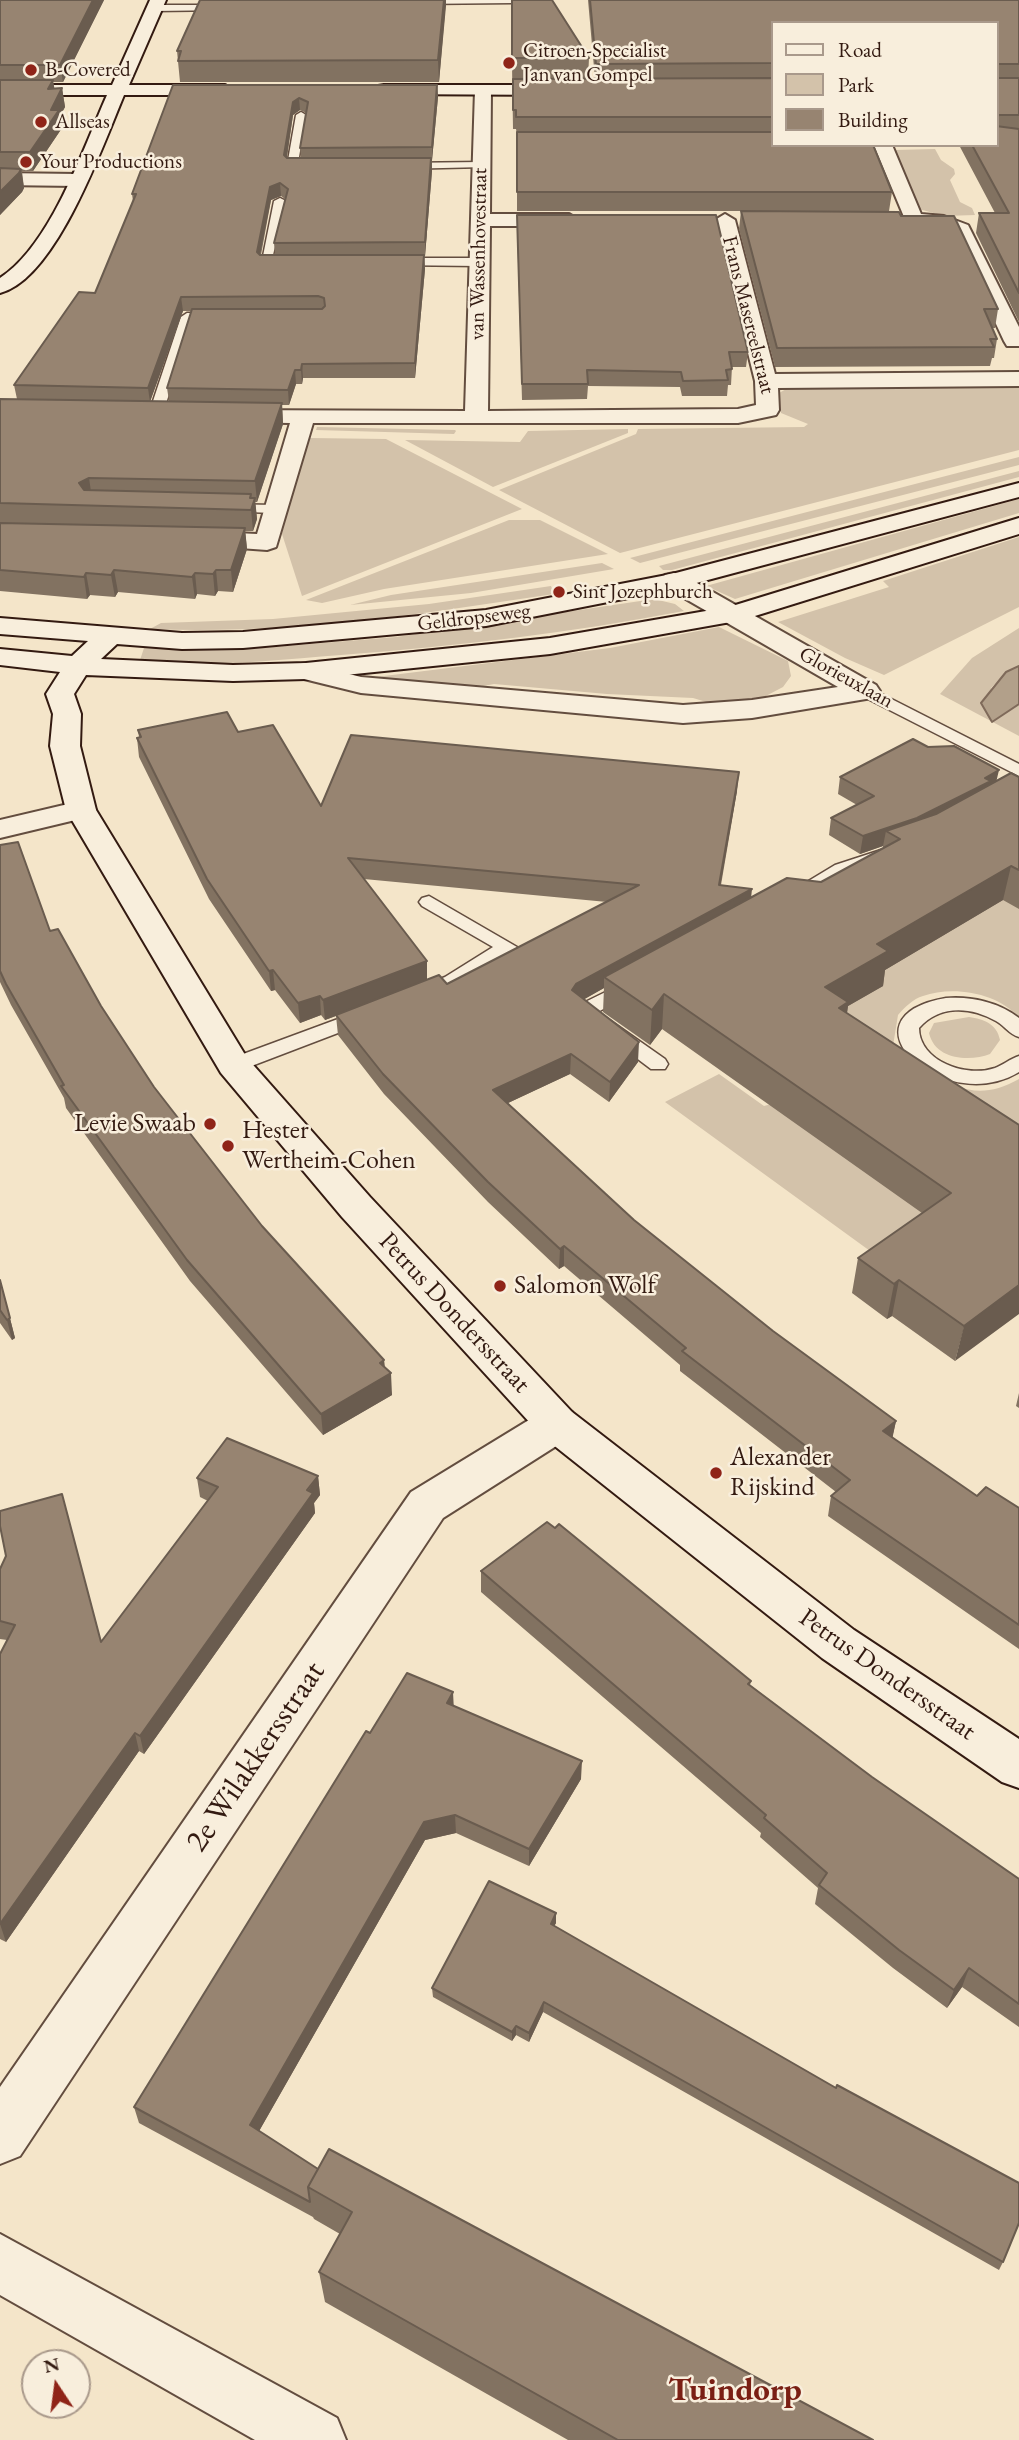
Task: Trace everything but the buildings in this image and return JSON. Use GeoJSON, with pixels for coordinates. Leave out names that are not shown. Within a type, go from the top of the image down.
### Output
{"type":"FeatureCollection","features":[{"type":"Feature","properties":{"kind":"street"},"geometry":{"type":"LineString","coordinates":[[0,287],[20,274],[51,235],[75,192],[157,4]]}},
{"type":"Feature","properties":{"kind":"street"},"geometry":{"type":"LineString","coordinates":[[0,90],[237,90]]}},
{"type":"Feature","properties":{"kind":"street"},"geometry":{"type":"LineString","coordinates":[[360,90],[579,90]]}},
{"type":"Feature","properties":{"kind":"street","name":"van Wassenhovestraat"},"geometry":{"type":"LineString","coordinates":[[476,418],[481,165],[489,143],[483,90]]}},
{"type":"Feature","properties":{"kind":"street"},"geometry":{"type":"LineString","coordinates":[[884,147],[914,219]]}},
{"type":"Feature","properties":{"kind":"street"},"geometry":{"type":"LineString","coordinates":[[0,179],[78,180]]}},
{"type":"Feature","properties":{"kind":"street"},"geometry":{"type":"LineString","coordinates":[[887,219],[936,219],[953,223],[961,229],[1018,344]]}},
{"type":"Feature","properties":{"kind":"street"},"geometry":{"type":"LineString","coordinates":[[480,220],[589,220]]}},
{"type":"Feature","properties":{"kind":"street","name":"Frans Masereelstraat"},"geometry":{"type":"LineString","coordinates":[[476,418],[738,416],[768,410],[766,381],[725,220]]}},
{"type":"Feature","properties":{"kind":"street"},"geometry":{"type":"LineString","coordinates":[[766,381],[1019,379]]}},
{"type":"Feature","properties":{"kind":"street"},"geometry":{"type":"LineString","coordinates":[[145,413],[182,414]]}},
{"type":"Feature","properties":{"kind":"street"},"geometry":{"type":"LineString","coordinates":[[209,414],[476,418]]}},
{"type":"Feature","properties":{"kind":"street"},"geometry":{"type":"LineString","coordinates":[[174,539],[267,541],[274,509],[303,417]]}},
{"type":"Feature","properties":{"kind":"street","name":"Geldropseweg"},"geometry":{"type":"LineString","coordinates":[[0,626],[182,641],[305,637],[486,618],[674,581],[1019,490]]}},
{"type":"Feature","properties":{"kind":"street","name":"Geldropseweg"},"geometry":{"type":"LineString","coordinates":[[0,657],[112,669],[186,673],[306,671],[550,646],[733,614],[1019,526]]}},
{"type":"Feature","properties":{"kind":"street","name":"Glorieuxlaan"},"geometry":{"type":"LineString","coordinates":[[674,581],[866,691]]}},
{"type":"Feature","properties":{"kind":"street"},"geometry":{"type":"LineString","coordinates":[[67,714],[95,697],[112,669],[110,636]]}},
{"type":"Feature","properties":{"kind":"street","name":"Petrus Dondersstraat"},"geometry":{"type":"LineString","coordinates":[[110,636],[78,666],[60,694],[67,714],[65,746],[81,810],[234,1065],[356,1206],[557,1424],[838,1644],[1019,1766]]}},
{"type":"Feature","properties":{"kind":"street","name":"Geldropseweg"},"geometry":{"type":"LineString","coordinates":[[306,671],[361,685],[683,714],[752,709],[866,691]]}},
{"type":"Feature","properties":{"kind":"street"},"geometry":{"type":"LineString","coordinates":[[0,829],[81,810]]}},
{"type":"Feature","properties":{"kind":"street","name":"2e Wilakkersstraat"},"geometry":{"type":"LineString","coordinates":[[0,2136],[427,1505],[557,1424]]}},
{"type":"Feature","properties":{"kind":"street"},"geometry":{"type":"LineString","coordinates":[[0,2263],[315,2440]]}},
{"type":"Feature","properties":{"kind":"lane"},"geometry":{"type":"LineString","coordinates":[[406,1],[513,0]]}},
{"type":"Feature","properties":{"kind":"lane"},"geometry":{"type":"LineString","coordinates":[[157,4],[244,8]]}},
{"type":"Feature","properties":{"kind":"lane"},"geometry":{"type":"LineString","coordinates":[[301,115],[292,166],[332,166]]}},
{"type":"Feature","properties":{"kind":"lane"},"geometry":{"type":"LineString","coordinates":[[387,166],[481,165]]}},
{"type":"Feature","properties":{"kind":"lane"},"geometry":{"type":"LineString","coordinates":[[280,201],[265,263],[305,263]]}},
{"type":"Feature","properties":{"kind":"lane"},"geometry":{"type":"LineString","coordinates":[[386,262],[480,262]]}},
{"type":"Feature","properties":{"kind":"lane"},"geometry":{"type":"LineString","coordinates":[[145,413],[187,317],[240,317]]}},
{"type":"Feature","properties":{"kind":"lane"},"geometry":{"type":"LineString","coordinates":[[209,508],[274,509]]}},
{"type":"Feature","properties":{"kind":"lane","name":"Glorieuxlaan"},"geometry":{"type":"LineString","coordinates":[[866,691],[1019,771]]}},
{"type":"Feature","properties":{"kind":"lane"},"geometry":{"type":"LineString","coordinates":[[772,908],[842,869],[899,850]]}},
{"type":"Feature","properties":{"kind":"lane"},"geometry":{"type":"LineString","coordinates":[[234,1065],[452,981],[507,947],[429,902]]}},
{"type":"Feature","properties":{"kind":"lane"},"geometry":{"type":"LineString","coordinates":[[643,979],[584,1011],[658,1064]]}},
{"type":"Feature","properties":{"kind":"lane"},"geometry":{"type":"LineString","coordinates":[[1019,1030],[1006,1017],[990,1010],[955,1003],[923,1011],[913,1019],[908,1030],[908,1042],[914,1053],[927,1065],[944,1073],[986,1078],[1004,1073],[1019,1063]]}},
{"type":"Feature","properties":{"kind":"green space"},"geometry":{"type":"Polygon","coordinates":[[[935,149],[941,160],[954,169],[955,174],[950,180],[960,202],[972,208],[975,215],[944,216],[919,209],[895,150],[935,149]]]}},
{"type":"Feature","properties":{"kind":"green space"},"geometry":{"type":"Polygon","coordinates":[[[1019,385],[1019,450],[620,553],[499,490],[636,434],[638,429],[804,427],[808,424],[781,413],[779,393],[790,387],[1019,385]]]}},
{"type":"Feature","properties":{"kind":"green space"},"geometry":{"type":"Polygon","coordinates":[[[317,427],[456,431],[454,434],[316,430],[317,427]]]}},
{"type":"Feature","properties":{"kind":"green space"},"geometry":{"type":"Polygon","coordinates":[[[628,429],[628,433],[493,487],[405,440],[520,442],[528,431],[628,429]]]}},
{"type":"Feature","properties":{"kind":"green space"},"geometry":{"type":"Polygon","coordinates":[[[310,438],[386,439],[522,509],[302,596],[282,534],[285,511],[310,438]]]}},
{"type":"Feature","properties":{"kind":"green space"},"geometry":{"type":"Polygon","coordinates":[[[1019,457],[1019,465],[640,563],[630,558],[1019,457]]]}},
{"type":"Feature","properties":{"kind":"green space"},"geometry":{"type":"Polygon","coordinates":[[[1019,471],[1019,477],[672,570],[663,570],[659,566],[1019,471]]]}},
{"type":"Feature","properties":{"kind":"green space"},"geometry":{"type":"Polygon","coordinates":[[[1019,499],[1019,513],[735,599],[706,586],[1019,499]]]}},
{"type":"Feature","properties":{"kind":"green space"},"geometry":{"type":"Polygon","coordinates":[[[509,520],[540,520],[608,554],[384,589],[322,603],[306,600],[509,520]]]}},
{"type":"Feature","properties":{"kind":"green space"},"geometry":{"type":"Polygon","coordinates":[[[1019,537],[1019,607],[884,675],[845,658],[778,622],[889,587],[883,581],[1019,537]]]}},
{"type":"Feature","properties":{"kind":"green space"},"geometry":{"type":"Polygon","coordinates":[[[602,563],[614,569],[471,593],[350,605],[391,595],[602,563]]]}},
{"type":"Feature","properties":{"kind":"green space"},"geometry":{"type":"Polygon","coordinates":[[[551,586],[554,594],[353,621],[251,629],[150,629],[161,623],[273,619],[429,604],[551,586]]]}},
{"type":"Feature","properties":{"kind":"green space"},"geometry":{"type":"Polygon","coordinates":[[[654,599],[675,604],[684,611],[556,632],[427,647],[240,663],[139,663],[144,648],[249,649],[396,637],[654,599]]]}},
{"type":"Feature","properties":{"kind":"green space"},"geometry":{"type":"Polygon","coordinates":[[[719,627],[788,661],[791,676],[783,687],[760,699],[713,704],[693,698],[494,684],[473,688],[376,677],[610,648],[719,627]]]}},
{"type":"Feature","properties":{"kind":"green space"},"geometry":{"type":"Polygon","coordinates":[[[1019,628],[1019,666],[1006,672],[991,688],[992,721],[1019,704],[1019,736],[940,694],[972,658],[1019,628]]]}},
{"type":"Feature","properties":{"kind":"green space"},"geometry":{"type":"Polygon","coordinates":[[[1005,895],[1019,903],[1019,1018],[1000,1002],[975,993],[935,993],[916,999],[898,1015],[893,1046],[938,1077],[968,1089],[983,1091],[1019,1079],[1019,1162],[821,1016],[869,971],[1005,895]]]}},
{"type":"Feature","properties":{"kind":"green space"},"geometry":{"type":"Polygon","coordinates":[[[969,1017],[985,1021],[996,1030],[1000,1040],[990,1054],[963,1058],[954,1057],[938,1049],[929,1033],[934,1023],[969,1017]]]}},
{"type":"Feature","properties":{"kind":"green space"},"geometry":{"type":"Polygon","coordinates":[[[719,1074],[764,1106],[782,1101],[965,1237],[954,1312],[665,1102],[719,1074]]]}},
{"type":"Feature","properties":{"kind":"shaded area"},"geometry":{"type":"Polygon","coordinates":[[[1019,666],[1019,704],[992,722],[981,703],[1006,672],[1019,666]]]}},
{"type":"Feature","properties":{"kind":"place","name":"Citroen-Specialist Jan van Gompel"},"geometry":{"type":"Point","coordinates":[509,63]}},
{"type":"Feature","properties":{"kind":"place","name":"B-Covered"},"geometry":{"type":"Point","coordinates":[31,70]}},
{"type":"Feature","properties":{"kind":"place","name":"Allseas"},"geometry":{"type":"Point","coordinates":[41,122]}},
{"type":"Feature","properties":{"kind":"place","name":"Your Productions"},"geometry":{"type":"Point","coordinates":[26,162]}},
{"type":"Feature","properties":{"kind":"place","name":"Sint Jozephburch"},"geometry":{"type":"Point","coordinates":[559,592]}},
{"type":"Feature","properties":{"kind":"place","name":"Levie Swaab"},"geometry":{"type":"Point","coordinates":[210,1124]}},
{"type":"Feature","properties":{"kind":"place","name":"Hester Wertheim-Cohen"},"geometry":{"type":"Point","coordinates":[228,1146]}},
{"type":"Feature","properties":{"kind":"place","name":"Salomon Wolf"},"geometry":{"type":"Point","coordinates":[500,1286]}},
{"type":"Feature","properties":{"kind":"place","name":"Alexander Rijskind"},"geometry":{"type":"Point","coordinates":[716,1473]}},
{"type":"Feature","properties":{"kind":"district","name":"Tuindorp"},"geometry":{"type":"Point","coordinates":[735,2391]}}]}
